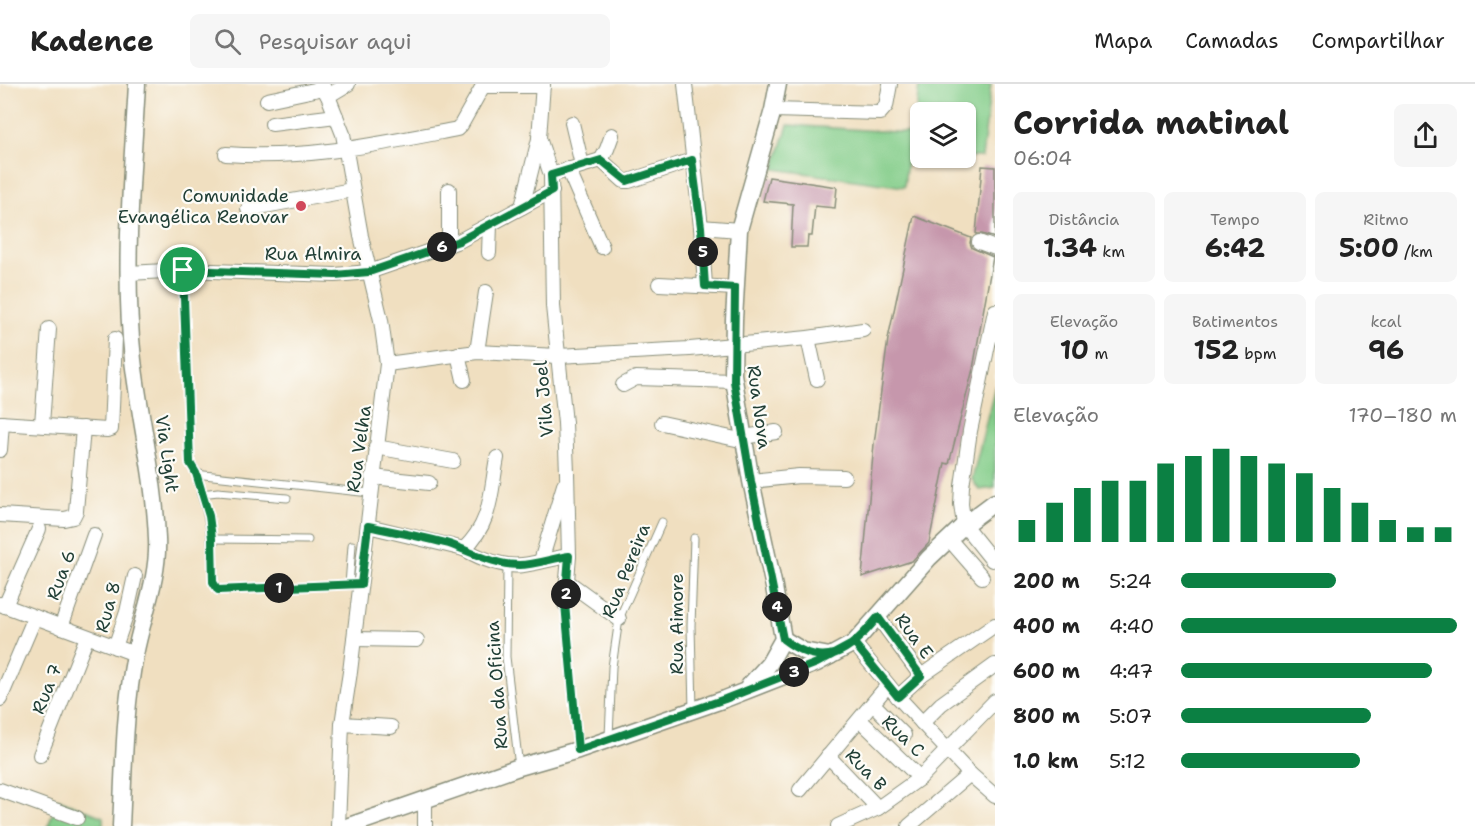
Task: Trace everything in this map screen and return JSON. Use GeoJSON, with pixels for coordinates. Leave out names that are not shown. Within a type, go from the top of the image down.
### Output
{"type":"FeatureCollection","features":[{"type":"Feature","properties":{"kind":"street","name":"Via Light"},"geometry":{"type":"LineString","coordinates":[[121,826],[127,705],[135,654],[156,563],[158,541],[133,360],[129,273],[137,84]]}},
{"type":"Feature","properties":{"kind":"street"},"geometry":{"type":"LineString","coordinates":[[267,100],[348,84]]}},
{"type":"Feature","properties":{"kind":"street"},"geometry":{"type":"LineString","coordinates":[[685,84],[701,227],[705,286]]}},
{"type":"Feature","properties":{"kind":"street","name":"Rua Nova"},"geometry":{"type":"LineString","coordinates":[[778,84],[773,110],[739,230],[735,288],[734,381],[751,481],[783,639]]}},
{"type":"Feature","properties":{"kind":"street"},"geometry":{"type":"LineString","coordinates":[[773,110],[880,113],[886,106],[890,84]]}},
{"type":"Feature","properties":{"kind":"street"},"geometry":{"type":"LineString","coordinates":[[226,154],[258,157],[346,150],[457,129],[484,85],[543,85],[539,138],[522,207]]}},
{"type":"Feature","properties":{"kind":"street","name":"Rua Velha"},"geometry":{"type":"LineString","coordinates":[[325,90],[344,134],[352,190],[381,320],[387,364],[368,526],[355,585],[354,639],[342,724],[338,826]]}},
{"type":"Feature","properties":{"kind":"street"},"geometry":{"type":"LineString","coordinates":[[272,124],[336,116]]}},
{"type":"Feature","properties":{"kind":"street"},"geometry":{"type":"LineString","coordinates":[[572,123],[582,165]]}},
{"type":"Feature","properties":{"kind":"street"},"geometry":{"type":"LineString","coordinates":[[551,175],[601,160],[612,135]]}},
{"type":"Feature","properties":{"kind":"street","name":"Vila Joel"},"geometry":{"type":"LineString","coordinates":[[539,138],[551,175],[552,191],[553,306],[567,473],[569,556],[565,604]]}},
{"type":"Feature","properties":{"kind":"street"},"geometry":{"type":"LineString","coordinates":[[601,160],[627,181],[692,160]]}},
{"type":"Feature","properties":{"kind":"street"},"geometry":{"type":"LineString","coordinates":[[568,169],[602,247]]}},
{"type":"Feature","properties":{"kind":"street"},"geometry":{"type":"LineString","coordinates":[[248,209],[352,190]]}},
{"type":"Feature","properties":{"kind":"street"},"geometry":{"type":"LineString","coordinates":[[449,190],[449,245]]}},
{"type":"Feature","properties":{"kind":"street","name":"Rua Almira"},"geometry":{"type":"LineString","coordinates":[[129,273],[183,270],[335,275],[369,272],[449,245],[552,191]]}},
{"type":"Feature","properties":{"kind":"street"},"geometry":{"type":"LineString","coordinates":[[489,254],[490,224]]}},
{"type":"Feature","properties":{"kind":"street"},"geometry":{"type":"LineString","coordinates":[[701,227],[739,230]]}},
{"type":"Feature","properties":{"kind":"street"},"geometry":{"type":"LineString","coordinates":[[979,242],[995,248]]}},
{"type":"Feature","properties":{"kind":"street"},"geometry":{"type":"LineString","coordinates":[[659,284],[735,288]]}},
{"type":"Feature","properties":{"kind":"street"},"geometry":{"type":"LineString","coordinates":[[477,352],[486,292]]}},
{"type":"Feature","properties":{"kind":"street"},"geometry":{"type":"LineString","coordinates":[[992,560],[964,525],[962,496],[970,431],[995,311]]}},
{"type":"Feature","properties":{"kind":"street"},"geometry":{"type":"LineString","coordinates":[[42,424],[49,329]]}},
{"type":"Feature","properties":{"kind":"street"},"geometry":{"type":"LineString","coordinates":[[387,364],[477,352],[558,356],[808,338],[863,330]]}},
{"type":"Feature","properties":{"kind":"street"},"geometry":{"type":"LineString","coordinates":[[808,338],[817,379]]}},
{"type":"Feature","properties":{"kind":"street"},"geometry":{"type":"LineString","coordinates":[[0,450],[1,423],[107,430],[112,427],[115,339]]}},
{"type":"Feature","properties":{"kind":"street"},"geometry":{"type":"LineString","coordinates":[[636,378],[642,351]]}},
{"type":"Feature","properties":{"kind":"street"},"geometry":{"type":"LineString","coordinates":[[458,354],[464,380]]}},
{"type":"Feature","properties":{"kind":"street"},"geometry":{"type":"LineString","coordinates":[[623,385],[636,378],[734,381]]}},
{"type":"Feature","properties":{"kind":"street"},"geometry":{"type":"LineString","coordinates":[[662,423],[744,439],[776,432]]}},
{"type":"Feature","properties":{"kind":"street"},"geometry":{"type":"LineString","coordinates":[[0,515],[64,519],[73,517],[76,511],[83,428]]}},
{"type":"Feature","properties":{"kind":"street"},"geometry":{"type":"LineString","coordinates":[[376,447],[453,461]]}},
{"type":"Feature","properties":{"kind":"street"},"geometry":{"type":"LineString","coordinates":[[464,549],[474,540],[485,521],[497,458]]}},
{"type":"Feature","properties":{"kind":"street"},"geometry":{"type":"LineString","coordinates":[[541,561],[567,473]]}},
{"type":"Feature","properties":{"kind":"street"},"geometry":{"type":"LineString","coordinates":[[751,481],[799,476],[844,477]]}},
{"type":"Feature","properties":{"kind":"street"},"geometry":{"type":"LineString","coordinates":[[372,477],[429,483]]}},
{"type":"Feature","properties":{"kind":"street"},"geometry":{"type":"LineString","coordinates":[[962,496],[990,506]]}},
{"type":"Feature","properties":{"kind":"street"},"geometry":{"type":"LineString","coordinates":[[349,826],[519,767],[609,740],[693,710],[830,656],[854,643],[924,562],[964,525],[990,506]]}},
{"type":"Feature","properties":{"kind":"street"},"geometry":{"type":"LineString","coordinates":[[368,526],[464,549],[477,556],[507,565],[522,565],[569,556]]}},
{"type":"Feature","properties":{"kind":"street"},"geometry":{"type":"LineString","coordinates":[[39,529],[3,605],[135,654]]}},
{"type":"Feature","properties":{"kind":"street","name":"Rua 6"},"geometry":{"type":"LineString","coordinates":[[61,627],[94,535]]}},
{"type":"Feature","properties":{"kind":"street"},"geometry":{"type":"LineString","coordinates":[[949,538],[982,577]]}},
{"type":"Feature","properties":{"kind":"street","name":"Rua 8"},"geometry":{"type":"LineString","coordinates":[[115,647],[127,612],[135,576]]}},
{"type":"Feature","properties":{"kind":"street"},"geometry":{"type":"LineString","coordinates":[[567,582],[619,619]]}},
{"type":"Feature","properties":{"kind":"street"},"geometry":{"type":"LineString","coordinates":[[0,699],[35,617]]}},
{"type":"Feature","properties":{"kind":"street","name":"Rua E"},"geometry":{"type":"LineString","coordinates":[[878,617],[921,676]]}},
{"type":"Feature","properties":{"kind":"street"},"geometry":{"type":"LineString","coordinates":[[898,697],[921,676],[992,632]]}},
{"type":"Feature","properties":{"kind":"street","name":"Rua 7"},"geometry":{"type":"LineString","coordinates":[[40,755],[87,637]]}},
{"type":"Feature","properties":{"kind":"street"},"geometry":{"type":"LineString","coordinates":[[354,639],[417,640]]}},
{"type":"Feature","properties":{"kind":"street"},"geometry":{"type":"LineString","coordinates":[[747,689],[769,664],[783,639],[803,651],[830,656]]}},
{"type":"Feature","properties":{"kind":"street"},"geometry":{"type":"LineString","coordinates":[[854,643],[898,697],[947,751],[995,796]]}},
{"type":"Feature","properties":{"kind":"street"},"geometry":{"type":"LineString","coordinates":[[922,723],[941,704],[995,665]]}},
{"type":"Feature","properties":{"kind":"street"},"geometry":{"type":"LineString","coordinates":[[800,790],[888,685]]}},
{"type":"Feature","properties":{"kind":"street"},"geometry":{"type":"LineString","coordinates":[[838,826],[878,808],[920,778],[995,701]]}},
{"type":"Feature","properties":{"kind":"street"},"geometry":{"type":"LineString","coordinates":[[873,704],[904,735]]}},
{"type":"Feature","properties":{"kind":"street","name":"Rua C"},"geometry":{"type":"LineString","coordinates":[[860,720],[920,778]]}},
{"type":"Feature","properties":{"kind":"street"},"geometry":{"type":"LineString","coordinates":[[342,724],[391,727]]}},
{"type":"Feature","properties":{"kind":"street","name":"Rua B"},"geometry":{"type":"LineString","coordinates":[[828,756],[878,808]]}},
{"type":"Feature","properties":{"kind":"street"},"geometry":{"type":"LineString","coordinates":[[909,826],[970,774]]}},
{"type":"Feature","properties":{"kind":"street"},"geometry":{"type":"LineString","coordinates":[[0,790],[77,819]]}},
{"type":"Feature","properties":{"kind":"street"},"geometry":{"type":"LineString","coordinates":[[424,826],[425,800]]}},
{"type":"Feature","properties":{"kind":"lane"},"geometry":{"type":"LineString","coordinates":[[183,270],[190,463],[196,473],[209,516],[213,582],[218,590],[355,585],[352,545]]}},
{"type":"Feature","properties":{"kind":"lane"},"geometry":{"type":"LineString","coordinates":[[196,473],[370,494]]}},
{"type":"Feature","properties":{"kind":"lane"},"geometry":{"type":"LineString","coordinates":[[201,494],[219,492],[287,498]]}},
{"type":"Feature","properties":{"kind":"lane","name":"Rua Pereira"},"geometry":{"type":"LineString","coordinates":[[609,740],[612,667],[619,619],[662,522]]}},
{"type":"Feature","properties":{"kind":"lane"},"geometry":{"type":"LineString","coordinates":[[212,538],[308,540]]}},
{"type":"Feature","properties":{"kind":"lane","name":"Rua Aimore"},"geometry":{"type":"LineString","coordinates":[[693,710],[691,626],[694,538]]}},
{"type":"Feature","properties":{"kind":"lane","name":"Rua da Oficina"},"geometry":{"type":"LineString","coordinates":[[507,565],[506,657],[519,767]]}},
{"type":"Feature","properties":{"kind":"lane"},"geometry":{"type":"LineString","coordinates":[[565,604],[578,750]]}},
{"type":"Feature","properties":{"kind":"green space"},"geometry":{"type":"Polygon","coordinates":[[[919,84],[991,84],[982,157],[976,157],[976,102],[917,102],[919,84]]]}},
{"type":"Feature","properties":{"kind":"green space"},"geometry":{"type":"Polygon","coordinates":[[[788,125],[910,133],[904,187],[774,169],[788,125]]]}},
{"type":"Feature","properties":{"kind":"green space"},"geometry":{"type":"Polygon","coordinates":[[[995,386],[995,488],[979,490],[972,479],[995,386]]]}},
{"type":"Feature","properties":{"kind":"green space"},"geometry":{"type":"Polygon","coordinates":[[[58,799],[103,817],[103,826],[48,826],[58,799]]]}},
{"type":"Feature","properties":{"kind":"building"},"geometry":{"type":"Polygon","coordinates":[[[982,166],[995,167],[995,238],[976,234],[982,166]]]}},
{"type":"Feature","properties":{"kind":"building"},"geometry":{"type":"Polygon","coordinates":[[[769,177],[837,187],[835,208],[815,206],[812,236],[808,236],[807,247],[791,247],[793,204],[763,201],[769,177]]]}},
{"type":"Feature","properties":{"kind":"building"},"geometry":{"type":"Polygon","coordinates":[[[914,216],[971,238],[972,248],[993,257],[973,369],[949,464],[945,463],[929,543],[912,561],[862,577],[874,444],[888,339],[914,216]]]}},
{"type":"Feature","properties":{"kind":"place","name":"Comunidade Evangélica Renovar"},"geometry":{"type":"Point","coordinates":[301,206]}},
{"type":"Feature","properties":{"kind":"route"},"geometry":{"type":"LineString","coordinates":[[183,270],[190,463],[196,473],[209,516],[213,582],[218,590],[361,584],[368,526],[464,549],[477,556],[507,565],[522,565],[569,556],[565,604],[578,750],[725,699],[771,679],[817,663],[830,656],[854,643],[898,697],[921,676],[878,617],[854,643],[830,656],[803,651],[783,639],[747,460],[733,374],[735,288],[705,286],[701,227],[692,160],[629,181],[624,181],[601,160],[568,169],[551,175],[552,191],[459,241],[369,272],[335,275],[183,270]]}}]}
